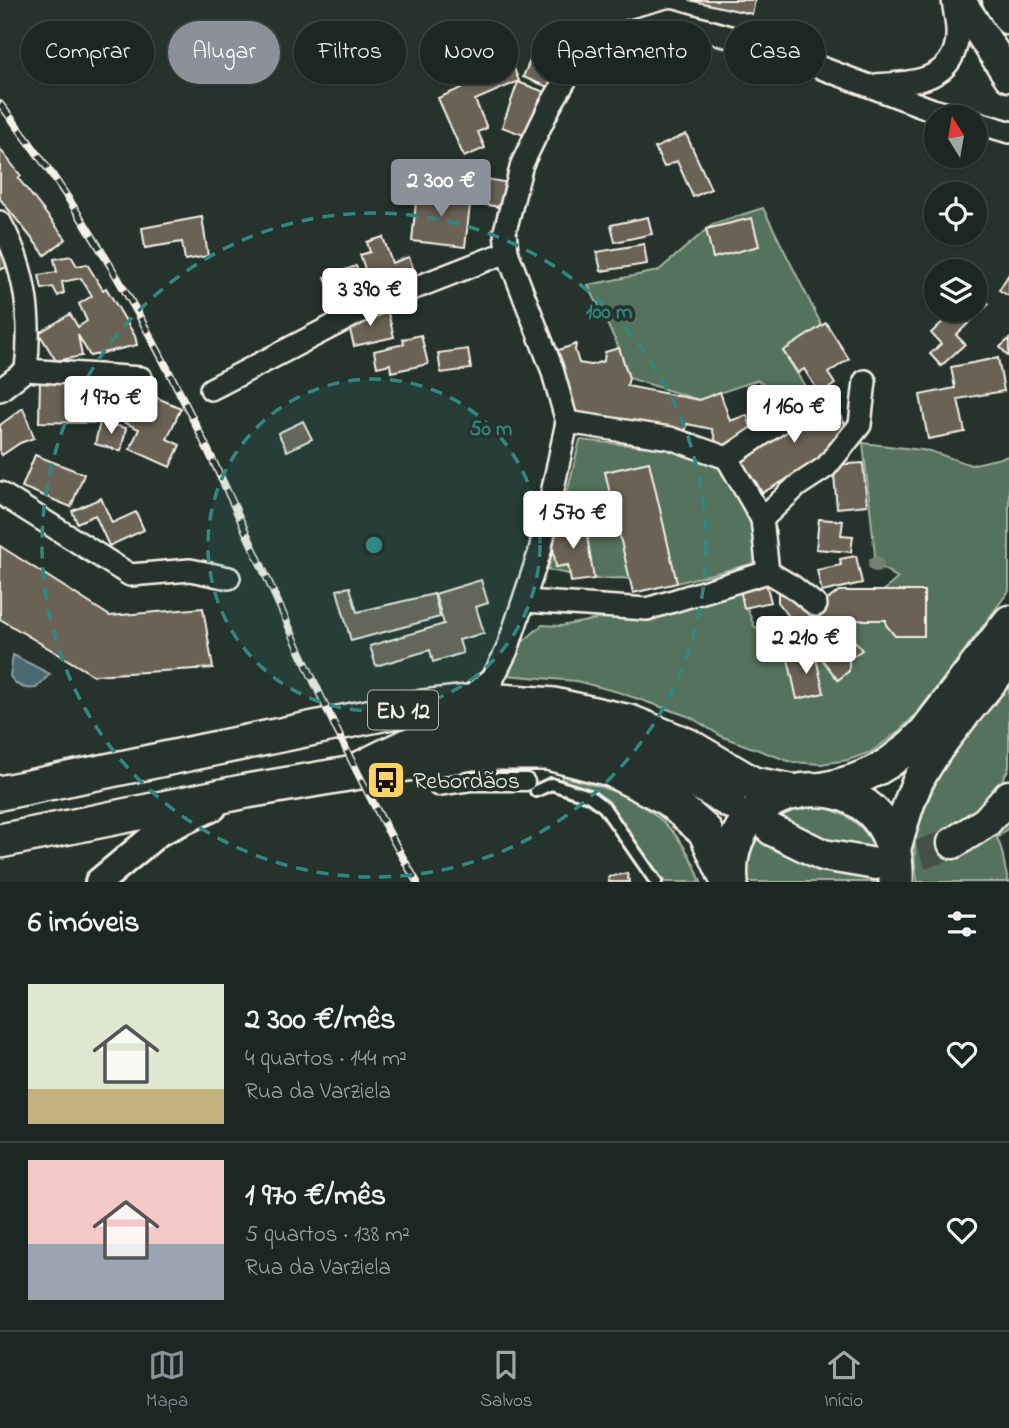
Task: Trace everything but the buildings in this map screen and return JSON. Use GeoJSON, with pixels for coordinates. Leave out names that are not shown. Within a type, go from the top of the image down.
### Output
{"type":"FeatureCollection","features":[{"type":"Feature","properties":{"kind":"main road"},"geometry":{"type":"LineString","coordinates":[[959,0],[1009,76]]}},
{"type":"Feature","properties":{"kind":"main road"},"geometry":{"type":"LineString","coordinates":[[998,0],[1009,19]]}},
{"type":"Feature","properties":{"kind":"main road"},"geometry":{"type":"LineString","coordinates":[[809,790],[852,782],[891,763],[908,750],[1009,621]]}},
{"type":"Feature","properties":{"kind":"main road"},"geometry":{"type":"LineString","coordinates":[[772,830],[823,855],[889,866],[905,814],[919,780],[934,754],[1009,660]]}},
{"type":"Feature","properties":{"kind":"main road","name":"EN 12"},"geometry":{"type":"LineString","coordinates":[[0,793],[393,712],[486,700],[554,705],[630,722],[687,745],[753,784],[851,797],[873,813],[886,831],[889,866]]}},
{"type":"Feature","properties":{"kind":"main road"},"geometry":{"type":"LineString","coordinates":[[347,774],[405,745],[459,729],[500,727],[540,730],[623,747],[686,776],[730,803]]}},
{"type":"Feature","properties":{"kind":"main road","name":"EN 12"},"geometry":{"type":"LineString","coordinates":[[0,841],[247,791],[472,753],[548,753],[610,769],[667,798],[705,831],[729,882]]}},
{"type":"Feature","properties":{"kind":"main road","name":"EN 12"},"geometry":{"type":"LineString","coordinates":[[729,882],[731,858],[741,831],[758,811],[770,801],[809,790]]}},
{"type":"Feature","properties":{"kind":"main road"},"geometry":{"type":"LineString","coordinates":[[953,843],[986,822],[1009,796]]}},
{"type":"Feature","properties":{"kind":"street"},"geometry":{"type":"LineString","coordinates":[[867,85],[923,81],[949,62],[956,48],[953,0]]}},
{"type":"Feature","properties":{"kind":"street"},"geometry":{"type":"LineString","coordinates":[[463,703],[494,678],[507,650],[540,551],[567,422],[552,369],[507,252],[505,231],[522,164],[550,106],[575,64],[619,34],[671,20],[771,49],[925,105]]}},
{"type":"Feature","properties":{"kind":"street"},"geometry":{"type":"LineString","coordinates":[[987,126],[1009,132]]}},
{"type":"Feature","properties":{"kind":"street"},"geometry":{"type":"LineString","coordinates":[[0,222],[13,250],[26,290],[30,340],[26,370]]}},
{"type":"Feature","properties":{"kind":"street"},"geometry":{"type":"LineString","coordinates":[[211,388],[379,302],[507,252]]}},
{"type":"Feature","properties":{"kind":"street"},"geometry":{"type":"LineString","coordinates":[[0,390],[26,370],[141,378]]}},
{"type":"Feature","properties":{"kind":"street"},"geometry":{"type":"LineString","coordinates":[[762,519],[797,486],[826,467],[860,425],[865,381]]}},
{"type":"Feature","properties":{"kind":"street"},"geometry":{"type":"LineString","coordinates":[[727,458],[810,402]]}},
{"type":"Feature","properties":{"kind":"street"},"geometry":{"type":"LineString","coordinates":[[567,422],[670,438],[727,458],[762,519],[768,572]]}},
{"type":"Feature","properties":{"kind":"street"},"geometry":{"type":"LineString","coordinates":[[0,493],[130,575],[190,570],[229,578]]}},
{"type":"Feature","properties":{"kind":"street"},"geometry":{"type":"LineString","coordinates":[[525,601],[647,609],[768,572],[816,605]]}},
{"type":"Feature","properties":{"kind":"street"},"geometry":{"type":"LineString","coordinates":[[437,787],[471,782],[531,787]]}},
{"type":"Feature","properties":{"kind":"street"},"geometry":{"type":"LineString","coordinates":[[99,882],[159,832],[247,791]]}},
{"type":"Feature","properties":{"kind":"lane"},"geometry":{"type":"LineString","coordinates":[[531,787],[551,784],[589,796],[604,807],[656,882]]}},
{"type":"Feature","properties":{"kind":"green space"},"geometry":{"type":"Polygon","coordinates":[[[763,208],[822,326],[783,351],[808,391],[794,405],[757,380],[699,400],[629,378],[619,348],[588,285],[658,271],[713,224],[763,208]]]}},
{"type":"Feature","properties":{"kind":"green space"},"geometry":{"type":"Polygon","coordinates":[[[580,440],[678,450],[723,468],[752,523],[755,563],[677,583],[620,578],[594,579],[548,570],[580,440]]]}},
{"type":"Feature","properties":{"kind":"green space"},"geometry":{"type":"Polygon","coordinates":[[[863,443],[930,451],[971,465],[1009,456],[1009,591],[918,712],[897,733],[871,752],[848,760],[821,764],[791,762],[723,737],[690,717],[618,692],[576,681],[506,675],[518,646],[542,625],[561,626],[704,599],[740,589],[754,626],[801,647],[847,623],[898,578],[876,564],[863,443]]]}},
{"type":"Feature","properties":{"kind":"green space"},"geometry":{"type":"Polygon","coordinates":[[[1009,670],[1009,768],[996,791],[1009,807],[1009,827],[997,838],[1009,882],[917,882],[915,844],[930,797],[966,732],[1009,670]]]}},
{"type":"Feature","properties":{"kind":"green space"},"geometry":{"type":"Polygon","coordinates":[[[563,776],[619,794],[652,813],[682,843],[701,882],[665,882],[591,793],[552,791],[563,776]]]}},
{"type":"Feature","properties":{"kind":"green space"},"geometry":{"type":"Polygon","coordinates":[[[809,806],[838,813],[862,828],[876,852],[878,882],[749,882],[751,854],[763,832],[783,815],[809,806]]]}},
{"type":"Feature","properties":{"kind":"water"},"geometry":{"type":"Polygon","coordinates":[[[13,655],[50,674],[36,688],[21,686],[10,676],[13,655]]]}},
{"type":"Feature","properties":{"kind":"tunnel"},"geometry":{"type":"LineString","coordinates":[[876,864],[920,855],[953,843]]}},
{"type":"Feature","properties":{"kind":"railway"},"geometry":{"type":"LineString","coordinates":[[0,104],[72,204],[105,256],[165,364],[348,752],[417,882]]}},
{"type":"Feature","properties":{"kind":"place","name":"Rebordãos"},"geometry":{"type":"Point","coordinates":[386,780]}}]}
